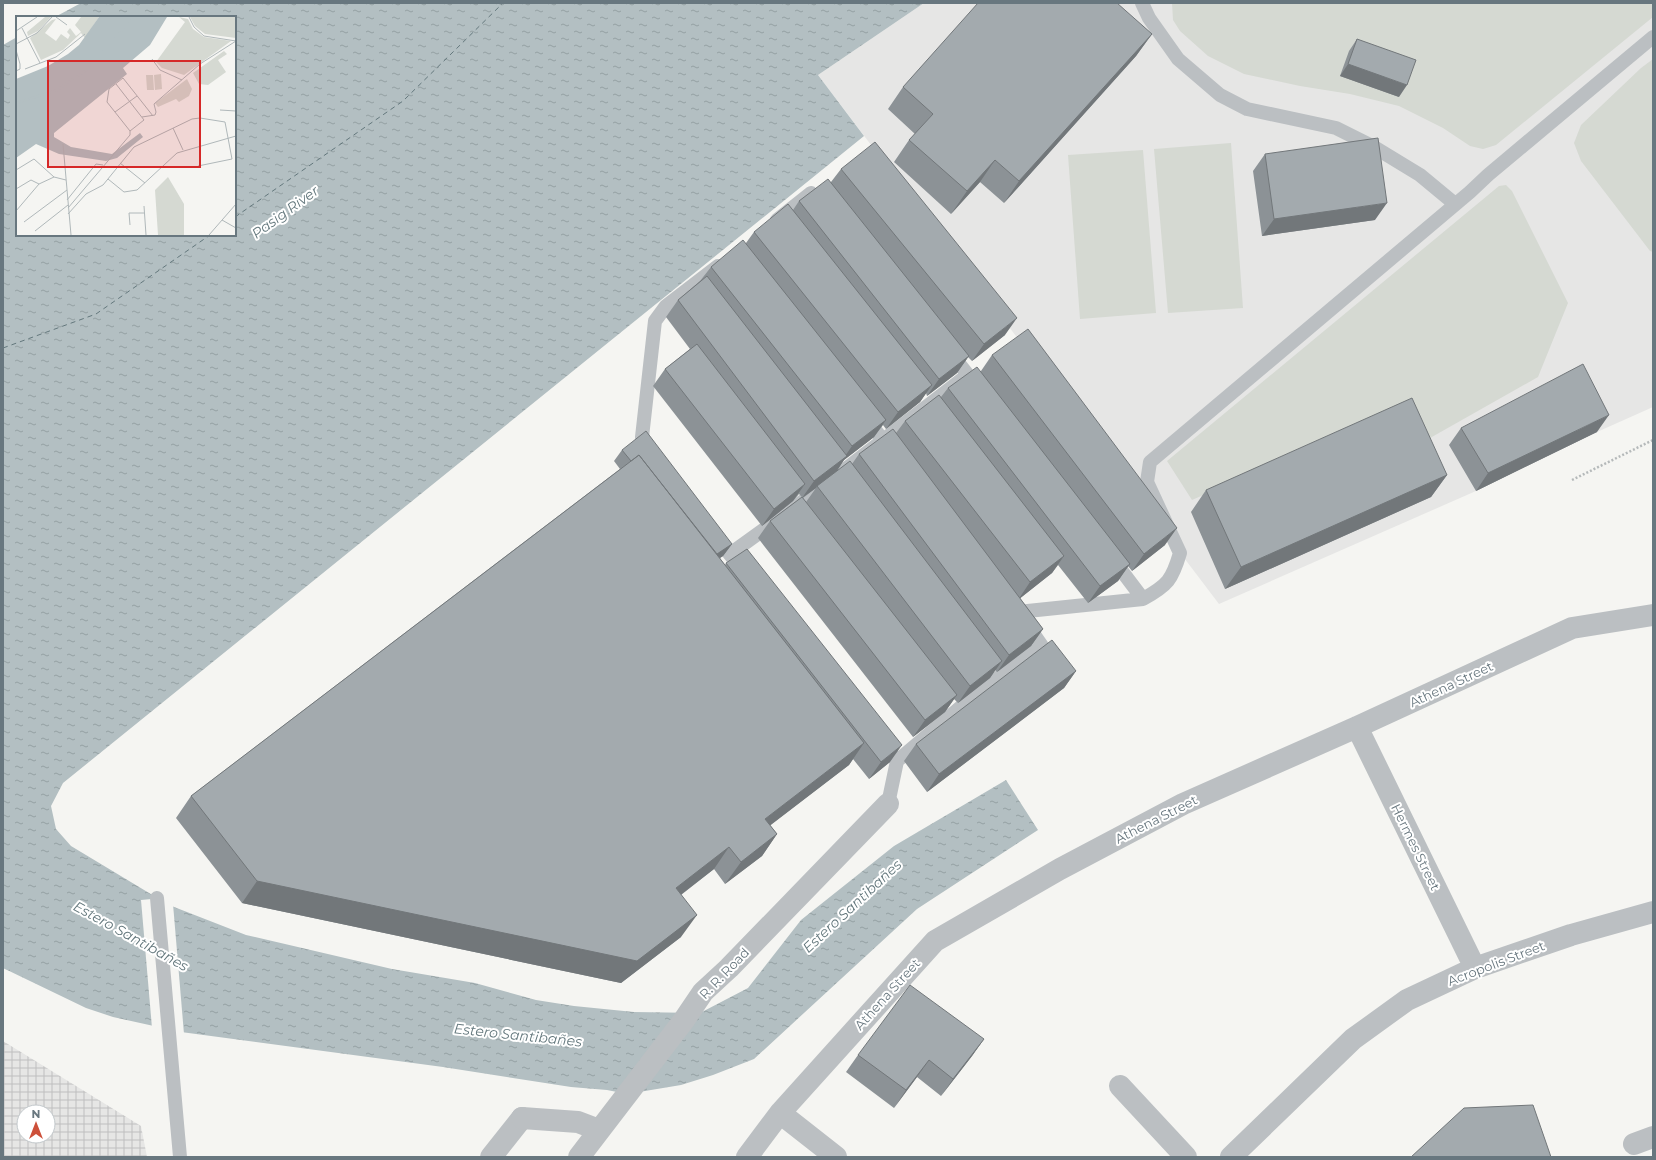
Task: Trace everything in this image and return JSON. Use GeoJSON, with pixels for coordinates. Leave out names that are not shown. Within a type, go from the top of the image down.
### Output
{"type":"FeatureCollection","features":[{"type":"Feature","properties":{"kind":"street","name":"Athena Street"},"geometry":{"type":"LineString","coordinates":[[747,1157],[780,1113],[935,941],[1060,869],[1183,804],[1357,727],[1572,628],[1653,615]]}},
{"type":"Feature","properties":{"kind":"street","name":"Hermes Street"},"geometry":{"type":"LineString","coordinates":[[1357,727],[1475,968]]}},
{"type":"Feature","properties":{"kind":"street","name":"R. R. Road"},"geometry":{"type":"LineString","coordinates":[[579,1157],[667,1043],[703,992],[729,968],[888,804]]}},
{"type":"Feature","properties":{"kind":"street","name":"Acropolis Street"},"geometry":{"type":"LineString","coordinates":[[1232,1157],[1353,1039],[1406,1000],[1475,968],[1571,935],[1653,912]]}},
{"type":"Feature","properties":{"kind":"street"},"geometry":{"type":"LineString","coordinates":[[1120,1086],[1186,1157]]}},
{"type":"Feature","properties":{"kind":"street"},"geometry":{"type":"LineString","coordinates":[[780,1113],[836,1157]]}},
{"type":"Feature","properties":{"kind":"street"},"geometry":{"type":"LineString","coordinates":[[491,1157],[522,1118],[578,1122],[599,1130]]}},
{"type":"Feature","properties":{"kind":"lane"},"geometry":{"type":"LineString","coordinates":[[1142,3],[1149,18],[1178,59],[1220,95],[1246,109],[1336,128],[1374,147],[1420,175],[1455,204]]}},
{"type":"Feature","properties":{"kind":"lane"},"geometry":{"type":"LineString","coordinates":[[1018,612],[1143,599],[1160,590],[1174,574],[1180,553],[1147,482],[1150,462],[1653,37]]}},
{"type":"Feature","properties":{"kind":"lane"},"geometry":{"type":"LineString","coordinates":[[766,229],[819,187],[824,193]]}},
{"type":"Feature","properties":{"kind":"lane"},"geometry":{"type":"LineString","coordinates":[[656,464],[643,446],[642,437],[655,321],[730,256]]}},
{"type":"Feature","properties":{"kind":"lane"},"geometry":{"type":"LineString","coordinates":[[943,343],[987,400]]}},
{"type":"Feature","properties":{"kind":"lane"},"geometry":{"type":"LineString","coordinates":[[730,554],[816,491],[967,375]]}},
{"type":"Feature","properties":{"kind":"lane"},"geometry":{"type":"LineString","coordinates":[[858,408],[902,464]]}},
{"type":"Feature","properties":{"kind":"lane"},"geometry":{"type":"LineString","coordinates":[[705,524],[754,585]]}},
{"type":"Feature","properties":{"kind":"lane"},"geometry":{"type":"LineString","coordinates":[[1104,549],[1143,599]]}},
{"type":"Feature","properties":{"kind":"lane"},"geometry":{"type":"LineString","coordinates":[[888,804],[897,761],[975,693],[1042,646],[1008,600]]}},
{"type":"Feature","properties":{"kind":"lane"},"geometry":{"type":"LineString","coordinates":[[872,731],[897,761]]}},
{"type":"Feature","properties":{"kind":"lane"},"geometry":{"type":"LineString","coordinates":[[157,898],[180,1157]]}},
{"type":"Feature","properties":{"kind":"path"},"geometry":{"type":"LineString","coordinates":[[1572,480],[1653,440]]}},
{"type":"Feature","properties":{"kind":"shaded area"},"geometry":{"type":"Polygon","coordinates":[[[924,3],[1653,3],[1653,407],[1597,432],[1476,491],[1219,604],[818,75],[924,3]]]}},
{"type":"Feature","properties":{"kind":"shaded area"},"geometry":{"type":"Polygon","coordinates":[[[1172,3],[1653,3],[1653,17],[1496,145],[1483,149],[1470,146],[1443,128],[1399,106],[1350,94],[1300,86],[1244,74],[1208,56],[1180,31],[1173,20],[1172,3]]]}},
{"type":"Feature","properties":{"kind":"shaded area"},"geometry":{"type":"Polygon","coordinates":[[[1653,59],[1653,252],[1650,251],[1581,161],[1574,143],[1581,125],[1641,68],[1653,59]]]}},
{"type":"Feature","properties":{"kind":"shaded area"},"geometry":{"type":"Polygon","coordinates":[[[1231,143],[1243,308],[1168,313],[1154,149],[1231,143]]]}},
{"type":"Feature","properties":{"kind":"shaded area"},"geometry":{"type":"Polygon","coordinates":[[[1143,150],[1156,313],[1080,319],[1068,155],[1143,150]]]}},
{"type":"Feature","properties":{"kind":"shaded area"},"geometry":{"type":"Polygon","coordinates":[[[1506,185],[1512,191],[1568,303],[1538,377],[1423,442],[1396,410],[1192,500],[1167,461],[1499,186],[1506,185]]]}},
{"type":"Feature","properties":{"kind":"shaded area"},"geometry":{"type":"Polygon","coordinates":[[[3,1041],[141,1126],[147,1157],[3,1157],[3,1041]]]}},
{"type":"Feature","properties":{"kind":"water"},"geometry":{"type":"Polygon","coordinates":[[[81,3],[924,3],[818,75],[864,136],[63,783],[51,806],[56,829],[71,846],[169,905],[246,935],[392,969],[475,983],[536,1000],[574,1006],[634,1012],[700,1013],[748,988],[801,920],[894,846],[1006,780],[1038,830],[917,909],[754,1059],[713,1075],[681,1085],[627,1094],[607,1090],[571,1087],[443,1067],[181,1032],[113,1017],[86,1008],[3,968],[3,45],[16,38],[16,236],[236,236],[236,16],[57,16],[81,3]]]}},
{"type":"Feature","properties":{"kind":"pier"},"geometry":{"type":"Polygon","coordinates":[[[162,898],[173,904],[184,1034],[152,1028],[141,900],[162,898]]]}},
{"type":"Feature","properties":{"kind":"building"},"geometry":{"type":"Polygon","coordinates":[[[978,3],[1117,3],[1152,34],[1019,181],[995,160],[967,191],[909,140],[933,114],[903,87],[978,3]]]}},
{"type":"Feature","properties":{"kind":"building"},"geometry":{"type":"Polygon","coordinates":[[[1357,39],[1416,60],[1407,85],[1348,64],[1357,39]]]}},
{"type":"Feature","properties":{"kind":"building"},"geometry":{"type":"Polygon","coordinates":[[[1378,138],[1387,203],[1274,219],[1265,154],[1378,138]]]}},
{"type":"Feature","properties":{"kind":"building"},"geometry":{"type":"Polygon","coordinates":[[[875,142],[1017,318],[984,344],[841,169],[875,142]]]}},
{"type":"Feature","properties":{"kind":"building"},"geometry":{"type":"Polygon","coordinates":[[[828,179],[969,356],[939,379],[799,201],[828,179]]]}},
{"type":"Feature","properties":{"kind":"building"},"geometry":{"type":"Polygon","coordinates":[[[788,204],[932,385],[898,412],[754,232],[788,204]]]}},
{"type":"Feature","properties":{"kind":"building"},"geometry":{"type":"Polygon","coordinates":[[[743,240],[886,420],[852,446],[711,267],[743,240]]]}},
{"type":"Feature","properties":{"kind":"building"},"geometry":{"type":"Polygon","coordinates":[[[707,276],[847,456],[814,481],[678,300],[707,276]]]}},
{"type":"Feature","properties":{"kind":"building"},"geometry":{"type":"Polygon","coordinates":[[[1028,329],[1177,528],[1144,554],[992,355],[1028,329]]]}},
{"type":"Feature","properties":{"kind":"building"},"geometry":{"type":"Polygon","coordinates":[[[697,344],[805,484],[774,509],[665,369],[697,344]]]}},
{"type":"Feature","properties":{"kind":"building"},"geometry":{"type":"Polygon","coordinates":[[[1583,364],[1609,415],[1488,473],[1461,428],[1583,364]]]}},
{"type":"Feature","properties":{"kind":"building"},"geometry":{"type":"Polygon","coordinates":[[[977,367],[1130,564],[1100,586],[948,388],[977,367]]]}},
{"type":"Feature","properties":{"kind":"building"},"geometry":{"type":"Polygon","coordinates":[[[939,395],[1064,556],[1030,582],[905,421],[939,395]]]}},
{"type":"Feature","properties":{"kind":"building"},"geometry":{"type":"Polygon","coordinates":[[[1412,398],[1447,475],[1241,567],[1206,490],[1412,398]]]}},
{"type":"Feature","properties":{"kind":"building"},"geometry":{"type":"Polygon","coordinates":[[[893,429],[1043,629],[1009,655],[859,454],[893,429]]]}},
{"type":"Feature","properties":{"kind":"building"},"geometry":{"type":"Polygon","coordinates":[[[646,431],[732,544],[717,554],[639,455],[631,461],[622,450],[646,431]]]}},
{"type":"Feature","properties":{"kind":"building"},"geometry":{"type":"Polygon","coordinates":[[[639,455],[864,743],[765,819],[777,834],[741,862],[729,847],[676,888],[697,915],[637,961],[257,881],[191,796],[639,455]]]}},
{"type":"Feature","properties":{"kind":"building"},"geometry":{"type":"Polygon","coordinates":[[[850,461],[1002,661],[970,686],[817,486],[850,461]]]}},
{"type":"Feature","properties":{"kind":"building"},"geometry":{"type":"Polygon","coordinates":[[[802,497],[957,695],[925,720],[770,521],[802,497]]]}},
{"type":"Feature","properties":{"kind":"building"},"geometry":{"type":"Polygon","coordinates":[[[747,549],[902,745],[881,762],[726,563],[747,549]]]}},
{"type":"Feature","properties":{"kind":"building"},"geometry":{"type":"Polygon","coordinates":[[[1052,640],[1076,671],[939,774],[916,744],[1052,640]]]}},
{"type":"Feature","properties":{"kind":"building"},"geometry":{"type":"Polygon","coordinates":[[[910,985],[984,1039],[953,1079],[929,1060],[906,1090],[858,1055],[910,985]]]}},
{"type":"Feature","properties":{"kind":"building"},"geometry":{"type":"Polygon","coordinates":[[[1533,1105],[1551,1157],[1411,1157],[1464,1108],[1533,1105]]]}},
{"type":"Feature","properties":{"kind":"ferry route"},"geometry":{"type":"LineString","coordinates":[[236,216],[403,101],[503,3]]}},
{"type":"Feature","properties":{"kind":"ferry route"},"geometry":{"type":"LineString","coordinates":[[3,348],[96,314],[209,236]]}},
{"type":"Feature","properties":{"kind":"water label","name":"Pasig River"},"geometry":{"type":"Point","coordinates":[285,212]}},
{"type":"Feature","properties":{"kind":"water label","name":"Estero Santibañes"},"geometry":{"type":"Point","coordinates":[852,906]}},
{"type":"Feature","properties":{"kind":"water label","name":"Estero Santibañes"},"geometry":{"type":"Point","coordinates":[131,936]}},
{"type":"Feature","properties":{"kind":"water label","name":"Estero Santibañes"},"geometry":{"type":"Point","coordinates":[518,1035]}}]}
